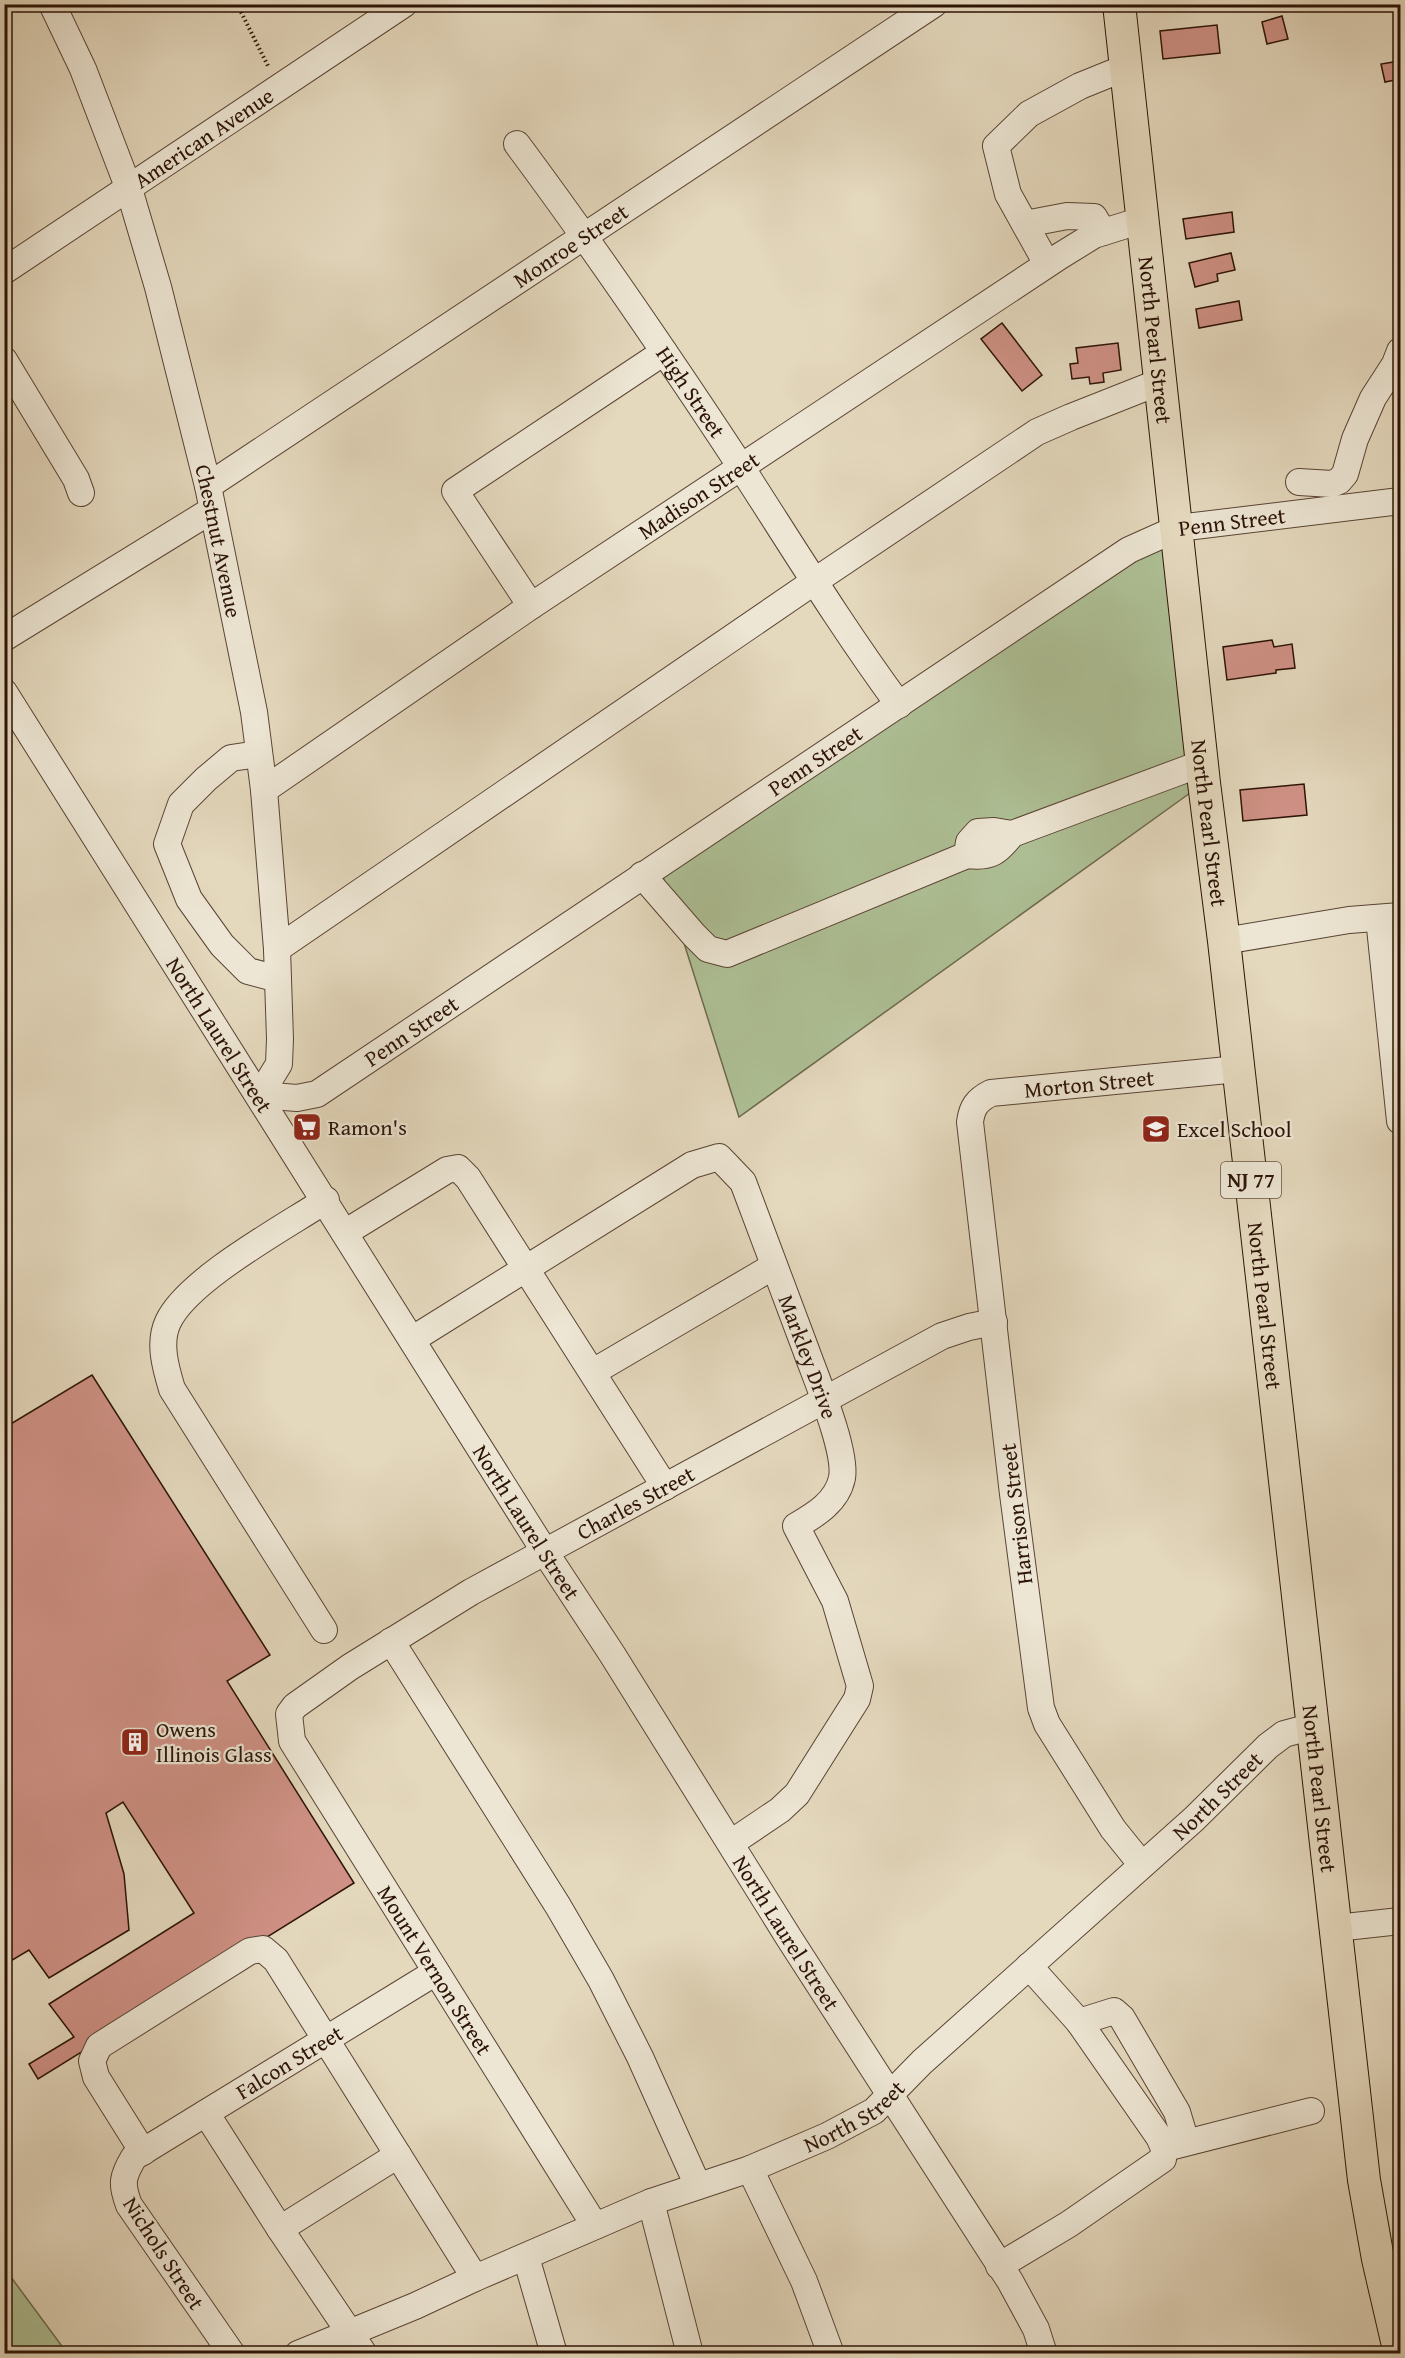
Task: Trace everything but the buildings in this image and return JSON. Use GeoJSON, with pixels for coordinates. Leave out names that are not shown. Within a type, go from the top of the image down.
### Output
{"type":"FeatureCollection","features":[{"type":"Feature","properties":{"kind":"main road","name":"North Pearl Street"},"geometry":{"type":"LineString","coordinates":[[1119,4],[1364,2180],[1378,2259],[1400,2354]]}},
{"type":"Feature","properties":{"kind":"street","name":"Chestnut Avenue"},"geometry":{"type":"LineString","coordinates":[[52,4],[83,69],[129,189],[158,287],[210,498],[254,712],[264,790],[278,979],[279,1064],[260,1095]]}},
{"type":"Feature","properties":{"kind":"street","name":"American Avenue"},"geometry":{"type":"LineString","coordinates":[[4,271],[404,4]]}},
{"type":"Feature","properties":{"kind":"street","name":"Monroe Street"},"geometry":{"type":"LineString","coordinates":[[4,638],[210,498],[585,236],[934,4]]}},
{"type":"Feature","properties":{"kind":"street"},"geometry":{"type":"LineString","coordinates":[[1047,264],[1008,194],[996,146],[1029,114],[1080,86],[1127,67]]}},
{"type":"Feature","properties":{"kind":"street","name":"High Street"},"geometry":{"type":"LineString","coordinates":[[517,144],[585,236],[664,352],[866,660],[898,705]]}},
{"type":"Feature","properties":{"kind":"street"},"geometry":{"type":"LineString","coordinates":[[1025,224],[1067,216],[1094,217],[1103,232]]}},
{"type":"Feature","properties":{"kind":"street","name":"Madison Street"},"geometry":{"type":"LineString","coordinates":[[264,790],[531,606],[1047,264],[1103,232],[1142,220]]}},
{"type":"Feature","properties":{"kind":"street"},"geometry":{"type":"LineString","coordinates":[[1299,482],[1332,484],[1340,481],[1345,474],[1355,439],[1373,398],[1401,351]]}},
{"type":"Feature","properties":{"kind":"street"},"geometry":{"type":"LineString","coordinates":[[531,606],[454,491],[664,352]]}},
{"type":"Feature","properties":{"kind":"street"},"geometry":{"type":"LineString","coordinates":[[4,360],[76,479],[81,493]]}},
{"type":"Feature","properties":{"kind":"street"},"geometry":{"type":"LineString","coordinates":[[277,949],[814,581],[1037,432],[1161,381]]}},
{"type":"Feature","properties":{"kind":"street","name":"Penn Street"},"geometry":{"type":"LineString","coordinates":[[260,1095],[297,1098],[317,1094],[642,874],[1129,550],[1178,528],[1401,501]]}},
{"type":"Feature","properties":{"kind":"street","name":"North Laurel Street"},"geometry":{"type":"LineString","coordinates":[[4,692],[260,1095],[545,1552],[1026,2308],[1044,2354]]}},
{"type":"Feature","properties":{"kind":"street"},"geometry":{"type":"LineString","coordinates":[[260,754],[231,758],[206,779],[181,804],[167,844],[189,899],[222,945],[248,971],[278,979]]}},
{"type":"Feature","properties":{"kind":"street"},"geometry":{"type":"LineString","coordinates":[[642,874],[708,949],[727,954],[967,855],[969,842],[978,832],[994,831],[1012,834],[1203,763]]}},
{"type":"Feature","properties":{"kind":"street"},"geometry":{"type":"LineString","coordinates":[[1224,941],[1349,920],[1390,917],[1401,1121]]}},
{"type":"Feature","properties":{"kind":"street","name":"Morton Street"},"geometry":{"type":"LineString","coordinates":[[972,1135],[970,1122],[972,1109],[981,1098],[991,1093],[1238,1069]]}},
{"type":"Feature","properties":{"kind":"street","name":"Harrison Street"},"geometry":{"type":"LineString","coordinates":[[972,1135],[1014,1505],[1041,1708],[1047,1724],[1113,1829],[1142,1864]]}},
{"type":"Feature","properties":{"kind":"street","name":"Markley Drive"},"geometry":{"type":"LineString","coordinates":[[413,1340],[692,1165],[719,1157],[742,1182],[825,1401],[842,1458],[842,1478],[832,1500],[819,1513],[796,1526],[835,1601],[860,1686],[857,1699],[796,1794],[780,1810],[731,1843]]}},
{"type":"Feature","properties":{"kind":"street"},"geometry":{"type":"LineString","coordinates":[[346,1232],[447,1170],[458,1168],[468,1178],[528,1268],[665,1487]]}},
{"type":"Feature","properties":{"kind":"street"},"geometry":{"type":"LineString","coordinates":[[324,1630],[172,1389],[162,1358],[167,1323],[186,1296],[219,1270],[326,1200]]}},
{"type":"Feature","properties":{"kind":"street"},"geometry":{"type":"LineString","coordinates":[[593,1372],[774,1266]]}},
{"type":"Feature","properties":{"kind":"street","name":"Charles Street"},"geometry":{"type":"LineString","coordinates":[[292,1711],[295,1706],[350,1667],[471,1592],[942,1336],[994,1322]]}},
{"type":"Feature","properties":{"kind":"street"},"geometry":{"type":"LineString","coordinates":[[392,1641],[558,1906],[601,1980],[640,2057],[698,2186]]}},
{"type":"Feature","properties":{"kind":"street","name":"Mount Vernon Street"},"geometry":{"type":"LineString","coordinates":[[292,1711],[289,1714],[292,1741],[595,2226]]}},
{"type":"Feature","properties":{"kind":"street","name":"North Street"},"geometry":{"type":"LineString","coordinates":[[298,2354],[415,2306],[474,2278],[651,2202],[750,2169],[828,2136],[874,2111],[922,2062],[1142,1864],[1268,1746],[1284,1734],[1314,1726]]}},
{"type":"Feature","properties":{"kind":"street"},"geometry":{"type":"LineString","coordinates":[[1336,1928],[1401,1921]]}},
{"type":"Feature","properties":{"kind":"street"},"geometry":{"type":"LineString","coordinates":[[143,2152],[96,2077],[92,2061],[99,2046],[250,1951],[263,1949],[276,1960],[474,2278]]}},
{"type":"Feature","properties":{"kind":"street"},"geometry":{"type":"LineString","coordinates":[[1029,1966],[1079,2022],[1159,2138],[1175,2145]]}},
{"type":"Feature","properties":{"kind":"street","name":"Falcon Street"},"geometry":{"type":"LineString","coordinates":[[143,2152],[436,1972]]}},
{"type":"Feature","properties":{"kind":"street"},"geometry":{"type":"LineString","coordinates":[[1079,2022],[1114,2011],[1122,2018],[1177,2112],[1175,2145]]}},
{"type":"Feature","properties":{"kind":"street"},"geometry":{"type":"LineString","coordinates":[[999,2266],[1077,2219],[1163,2159],[1175,2145],[1311,2111]]}},
{"type":"Feature","properties":{"kind":"street"},"geometry":{"type":"LineString","coordinates":[[206,2113],[364,2354]]}},
{"type":"Feature","properties":{"kind":"street","name":"Nichols Street"},"geometry":{"type":"LineString","coordinates":[[143,2152],[134,2157],[124,2174],[123,2190],[129,2205],[232,2354]]}},
{"type":"Feature","properties":{"kind":"street"},"geometry":{"type":"LineString","coordinates":[[280,2229],[398,2155]]}},
{"type":"Feature","properties":{"kind":"street"},"geometry":{"type":"LineString","coordinates":[[750,2169],[804,2281],[831,2354]]}},
{"type":"Feature","properties":{"kind":"street"},"geometry":{"type":"LineString","coordinates":[[651,2202],[690,2354]]}},
{"type":"Feature","properties":{"kind":"street"},"geometry":{"type":"LineString","coordinates":[[526,2257],[554,2354]]}},
{"type":"Feature","properties":{"kind":"path"},"geometry":{"type":"LineString","coordinates":[[237,4],[279,89]]}},
{"type":"Feature","properties":{"kind":"green space"},"geometry":{"type":"Polygon","coordinates":[[[1178,528],[1204,783],[739,1117],[659,864],[1178,528]]]}},
{"type":"Feature","properties":{"kind":"green space"},"geometry":{"type":"Polygon","coordinates":[[[5,2269],[67,2353],[5,2353],[5,2269]]]}},
{"type":"Feature","properties":{"kind":"place","name":"Ramon's"},"geometry":{"type":"Point","coordinates":[307,1127]}},
{"type":"Feature","properties":{"kind":"place","name":"Excel School"},"geometry":{"type":"Point","coordinates":[1156,1129]}},
{"type":"Feature","properties":{"kind":"place","name":"Owens Illinois Glass"},"geometry":{"type":"Point","coordinates":[135,1742]}}]}
